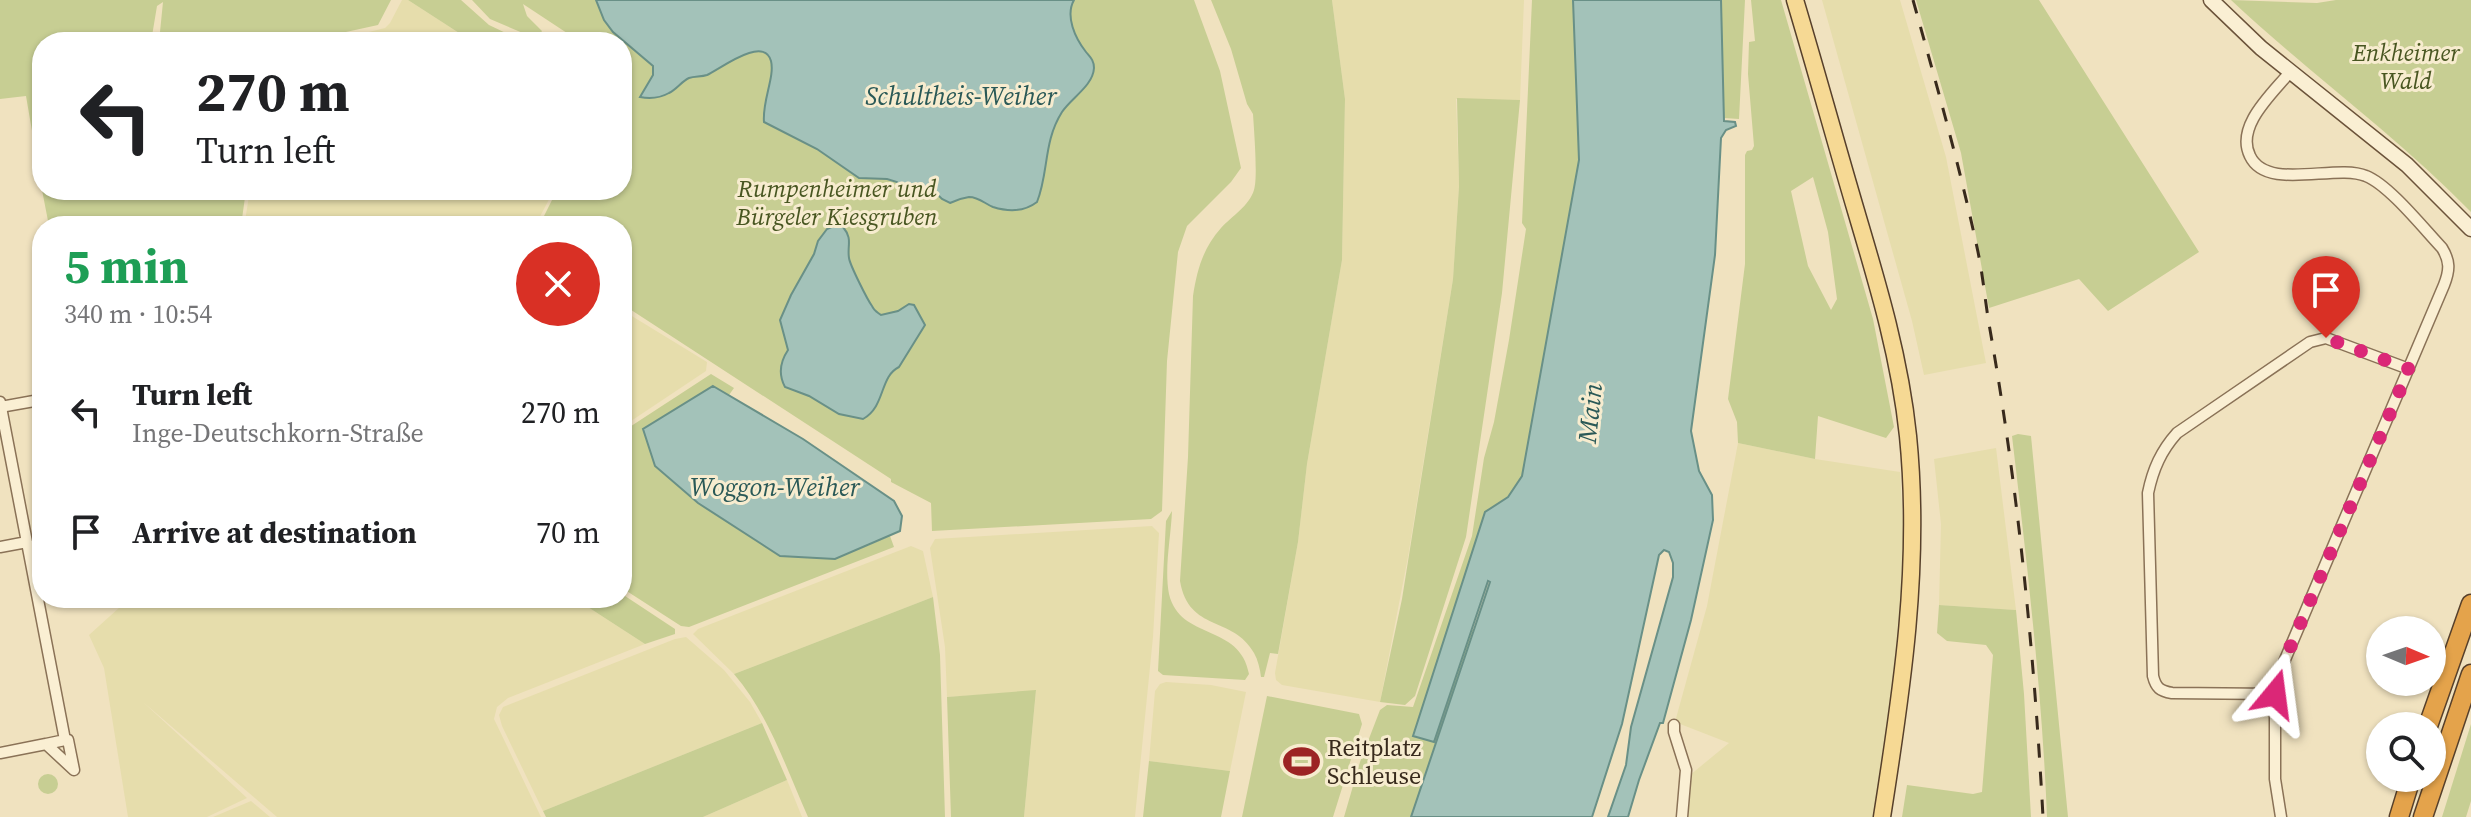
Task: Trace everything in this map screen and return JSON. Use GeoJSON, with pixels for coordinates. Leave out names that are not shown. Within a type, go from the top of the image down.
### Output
{"type":"FeatureCollection","features":[{"type":"Feature","properties":{"kind":"highway"},"geometry":{"type":"LineString","coordinates":[[2433,712],[2471,604]]}},
{"type":"Feature","properties":{"kind":"highway"},"geometry":{"type":"LineString","coordinates":[[2423,817],[2471,674]]}},
{"type":"Feature","properties":{"kind":"highway"},"geometry":{"type":"LineString","coordinates":[[2399,817],[2407,792]]}},
{"type":"Feature","properties":{"kind":"main road"},"geometry":{"type":"LineString","coordinates":[[1795,0],[1883,304],[1896,360],[1908,437],[1919,547],[1882,817]]}},
{"type":"Feature","properties":{"kind":"main road"},"geometry":{"type":"LineString","coordinates":[[1806,0],[1901,335],[1917,431],[1918,637],[1893,817]]}},
{"type":"Feature","properties":{"kind":"street"},"geometry":{"type":"LineString","coordinates":[[2211,0],[2290,72],[2407,165],[2471,229]]}},
{"type":"Feature","properties":{"kind":"street"},"geometry":{"type":"LineString","coordinates":[[2281,817],[2275,779],[2275,694],[2281,669],[2448,274],[2448,258],[2442,248],[2382,186],[2368,176],[2354,173],[2276,174],[2257,165],[2250,156],[2247,132],[2251,122],[2290,72]]}},
{"type":"Feature","properties":{"kind":"street"},"geometry":{"type":"LineString","coordinates":[[2275,694],[2172,693],[2160,691],[2155,685],[2148,493],[2152,472],[2160,455],[2177,433],[2310,342],[2326,338],[2409,369]]}},
{"type":"Feature","properties":{"kind":"street"},"geometry":{"type":"LineString","coordinates":[[32,401],[0,405],[32,568]]}},
{"type":"Feature","properties":{"kind":"street"},"geometry":{"type":"LineString","coordinates":[[0,547],[27,542]]}},
{"type":"Feature","properties":{"kind":"street"},"geometry":{"type":"LineString","coordinates":[[40,608],[65,740],[68,740],[74,770],[46,744]]}},
{"type":"Feature","properties":{"kind":"street"},"geometry":{"type":"LineString","coordinates":[[1674,725],[1686,770],[1682,817]]}},
{"type":"Feature","properties":{"kind":"street"},"geometry":{"type":"LineString","coordinates":[[0,753],[65,740]]}},
{"type":"Feature","properties":{"kind":"shaded area"},"geometry":{"type":"Polygon","coordinates":[[[402,0],[408,0],[458,32],[369,32],[385,28],[402,0]]]}},
{"type":"Feature","properties":{"kind":"shaded area"},"geometry":{"type":"Polygon","coordinates":[[[1332,0],[1524,0],[1520,100],[1456,99],[1459,185],[1453,279],[1408,557],[1380,702],[1282,685],[1276,680],[1275,673],[1342,260],[1345,99],[1332,0]]]}},
{"type":"Feature","properties":{"kind":"shaded area"},"geometry":{"type":"Polygon","coordinates":[[[1822,0],[1900,0],[1946,157],[1986,363],[1924,375],[1912,321],[1822,0]]]}},
{"type":"Feature","properties":{"kind":"shaded area"},"geometry":{"type":"Polygon","coordinates":[[[248,200],[549,200],[540,216],[246,216],[248,200]]]}},
{"type":"Feature","properties":{"kind":"shaded area"},"geometry":{"type":"Polygon","coordinates":[[[632,316],[707,362],[706,371],[632,420],[632,316]]]}},
{"type":"Feature","properties":{"kind":"shaded area"},"geometry":{"type":"Polygon","coordinates":[[[1738,443],[1900,472],[1906,573],[1892,702],[1874,817],[1679,817],[1684,780],[1729,743],[1675,722],[1707,606],[1738,443]]]}},
{"type":"Feature","properties":{"kind":"shaded area"},"geometry":{"type":"Polygon","coordinates":[[[1996,448],[2016,610],[1939,605],[1941,524],[1934,459],[1996,448]]]}},
{"type":"Feature","properties":{"kind":"shaded area"},"geometry":{"type":"Polygon","coordinates":[[[1152,526],[1159,533],[1153,637],[1135,817],[1024,817],[1036,691],[947,697],[945,647],[930,548],[935,539],[1152,526]]]}},
{"type":"Feature","properties":{"kind":"shaded area"},"geometry":{"type":"Polygon","coordinates":[[[911,546],[923,551],[933,597],[734,674],[693,634],[698,629],[911,546]]]}},
{"type":"Feature","properties":{"kind":"shaded area"},"geometry":{"type":"Polygon","coordinates":[[[119,608],[337,608],[342,611],[338,608],[589,608],[645,644],[508,698],[497,707],[494,719],[541,817],[277,817],[143,702],[247,798],[207,817],[128,817],[104,668],[89,635],[119,608]]]}},
{"type":"Feature","properties":{"kind":"shaded area"},"geometry":{"type":"Polygon","coordinates":[[[686,637],[724,670],[750,702],[762,723],[543,811],[502,726],[499,715],[503,707],[686,637]]]}},
{"type":"Feature","properties":{"kind":"shaded area"},"geometry":{"type":"Polygon","coordinates":[[[1166,682],[1211,685],[1246,692],[1230,771],[1149,761],[1155,691],[1166,682]]]}},
{"type":"Feature","properties":{"kind":"shaded area"},"geometry":{"type":"Polygon","coordinates":[[[787,780],[802,817],[703,817],[787,780]]]}},
{"type":"Feature","properties":{"kind":"shaded area"},"geometry":{"type":"Polygon","coordinates":[[[251,801],[270,817],[213,817],[251,801]]]}},
{"type":"Feature","properties":{"kind":"green space"},"geometry":{"type":"Polygon","coordinates":[[[0,0],[391,0],[378,25],[346,32],[160,32],[163,2],[157,6],[153,32],[32,32],[32,131],[26,96],[0,99],[0,0]]]}},
{"type":"Feature","properties":{"kind":"green space"},"geometry":{"type":"Polygon","coordinates":[[[408,0],[461,0],[489,25],[504,32],[458,32],[408,0]]]}},
{"type":"Feature","properties":{"kind":"green space","name":"Rumpenheimer und Bürgeler Kiesgruben"},"geometry":{"type":"Polygon","coordinates":[[[472,0],[1194,0],[1220,71],[1241,168],[1187,226],[1178,252],[1167,361],[1162,511],[1151,519],[932,531],[931,503],[891,482],[891,479],[632,311],[632,216],[544,216],[552,200],[632,200],[632,32],[565,32],[523,4],[527,16],[541,32],[521,32],[490,19],[472,0]]]}},
{"type":"Feature","properties":{"kind":"green space"},"geometry":{"type":"Polygon","coordinates":[[[1211,0],[1332,0],[1345,99],[1342,260],[1278,654],[1270,653],[1264,677],[1261,677],[1255,656],[1245,641],[1192,609],[1180,581],[1193,296],[1202,260],[1210,243],[1248,201],[1254,190],[1256,175],[1253,114],[1211,0]]]}},
{"type":"Feature","properties":{"kind":"green space"},"geometry":{"type":"Polygon","coordinates":[[[1532,0],[1573,0],[1579,160],[1522,476],[1508,498],[1485,512],[1414,736],[1434,742],[1474,630],[1411,817],[1344,817],[1380,710],[1387,705],[1413,707],[1472,536],[1484,458],[1509,340],[1526,229],[1522,223],[1532,0]]]}},
{"type":"Feature","properties":{"kind":"green space"},"geometry":{"type":"Polygon","coordinates":[[[1721,0],[1745,0],[1739,119],[1724,118],[1721,0]]]}},
{"type":"Feature","properties":{"kind":"green space"},"geometry":{"type":"Polygon","coordinates":[[[1751,0],[1781,0],[1873,319],[1894,427],[1886,438],[1818,416],[1815,459],[1738,443],[1737,422],[1728,399],[1745,264],[1745,155],[1754,146],[1748,74],[1749,42],[1755,41],[1751,0]],[[1813,177],[1791,191],[1808,266],[1831,310],[1837,299],[1828,232],[1813,177]]]}},
{"type":"Feature","properties":{"kind":"green space"},"geometry":{"type":"Polygon","coordinates":[[[1916,0],[2039,0],[2199,252],[2108,311],[2079,279],[1989,308],[1961,153],[1916,0]]]}},
{"type":"Feature","properties":{"kind":"green space","name":"Enkheimer Wald"},"geometry":{"type":"Polygon","coordinates":[[[2231,0],[2317,3],[2336,0],[2471,0],[2471,212],[2413,157],[2231,0]]]}},
{"type":"Feature","properties":{"kind":"green space"},"geometry":{"type":"Polygon","coordinates":[[[1457,98],[1520,100],[1502,293],[1466,537],[1415,696],[1405,705],[1380,702],[1402,599],[1453,279],[1459,186],[1457,98]]]}},
{"type":"Feature","properties":{"kind":"green space"},"geometry":{"type":"Polygon","coordinates":[[[44,200],[245,200],[242,216],[47,216],[44,200]]]}},
{"type":"Feature","properties":{"kind":"green space"},"geometry":{"type":"Polygon","coordinates":[[[711,374],[734,388],[729,395],[713,386],[667,476],[698,503],[780,556],[835,559],[890,536],[894,547],[689,627],[681,626],[632,594],[632,425],[711,374]]]}},
{"type":"Feature","properties":{"kind":"green space"},"geometry":{"type":"Polygon","coordinates":[[[2012,436],[2031,436],[2068,817],[2047,817],[2038,674],[2012,436]]]}},
{"type":"Feature","properties":{"kind":"green space"},"geometry":{"type":"Polygon","coordinates":[[[1172,511],[1167,574],[1169,594],[1175,609],[1197,627],[1234,647],[1243,658],[1249,674],[1245,680],[1163,675],[1158,671],[1166,521],[1172,511]]]}},
{"type":"Feature","properties":{"kind":"green space"},"geometry":{"type":"Polygon","coordinates":[[[933,597],[940,655],[945,817],[808,817],[767,724],[734,674],[933,597]]]}},
{"type":"Feature","properties":{"kind":"green space"},"geometry":{"type":"Polygon","coordinates":[[[632,601],[675,629],[675,634],[645,644],[589,608],[632,608],[632,601]]]}},
{"type":"Feature","properties":{"kind":"green space"},"geometry":{"type":"Polygon","coordinates":[[[1939,605],[2016,610],[2031,817],[1902,817],[1907,785],[1973,794],[1982,792],[1993,655],[1986,645],[1947,641],[1937,633],[1939,605]]]}},
{"type":"Feature","properties":{"kind":"green space"},"geometry":{"type":"Polygon","coordinates":[[[1036,690],[1024,817],[951,817],[947,697],[1036,690]]]}},
{"type":"Feature","properties":{"kind":"green space"},"geometry":{"type":"Polygon","coordinates":[[[1267,696],[1359,714],[1362,724],[1333,817],[1242,817],[1267,696]]]}},
{"type":"Feature","properties":{"kind":"green space"},"geometry":{"type":"Polygon","coordinates":[[[762,723],[787,780],[703,817],[546,817],[543,811],[762,723]]]}},
{"type":"Feature","properties":{"kind":"green space"},"geometry":{"type":"Polygon","coordinates":[[[2471,724],[2471,801],[2466,817],[2442,817],[2471,724]]]}},
{"type":"Feature","properties":{"kind":"green space"},"geometry":{"type":"Polygon","coordinates":[[[1149,761],[1230,771],[1221,817],[1143,817],[1149,761]]]}},
{"type":"Feature","properties":{"kind":"green space"},"geometry":{"type":"Polygon","coordinates":[[[48,774],[55,777],[58,784],[55,791],[48,794],[41,791],[38,784],[41,777],[48,774]]]}},
{"type":"Feature","properties":{"kind":"water","name":"Schultheis-Weiher"},"geometry":{"type":"Polygon","coordinates":[[[596,0],[1074,0],[1071,6],[1072,27],[1093,61],[1094,68],[1090,80],[1056,123],[1037,202],[1027,208],[1011,210],[993,207],[973,197],[950,203],[932,189],[924,188],[909,195],[897,182],[859,178],[817,149],[764,122],[772,67],[767,54],[760,51],[741,56],[707,75],[689,78],[666,95],[640,97],[653,75],[653,66],[632,48],[632,32],[613,32],[596,0]]]}},
{"type":"Feature","properties":{"kind":"water","name":"Main"},"geometry":{"type":"Polygon","coordinates":[[[1573,0],[1721,0],[1724,121],[1735,122],[1736,126],[1726,130],[1721,138],[1715,255],[1691,431],[1699,471],[1712,495],[1713,520],[1691,620],[1663,723],[1660,723],[1628,817],[1608,817],[1626,765],[1631,727],[1673,577],[1673,563],[1669,552],[1664,550],[1659,555],[1622,724],[1592,817],[1411,817],[1490,582],[1434,742],[1413,736],[1485,512],[1508,497],[1522,476],[1579,160],[1573,0]]]}},
{"type":"Feature","properties":{"kind":"water"},"geometry":{"type":"Polygon","coordinates":[[[843,227],[846,231],[850,262],[875,310],[881,315],[898,311],[909,304],[914,305],[925,325],[899,367],[888,378],[876,407],[863,419],[839,414],[809,396],[785,387],[781,377],[788,350],[780,320],[818,241],[827,229],[843,227]]]}},
{"type":"Feature","properties":{"kind":"water","name":"Woggon-Weiher"},"geometry":{"type":"Polygon","coordinates":[[[713,386],[803,439],[894,501],[902,516],[900,531],[835,559],[780,556],[698,503],[655,466],[643,429],[713,386]]]}},
{"type":"Feature","properties":{"kind":"railway"},"geometry":{"type":"LineString","coordinates":[[1913,0],[1956,157],[1981,270],[2024,569],[2043,817]]}},
{"type":"Feature","properties":{"kind":"place","name":"Reitplatz Schleuse"},"geometry":{"type":"Point","coordinates":[1301,761]}},
{"type":"Feature","properties":{"kind":"route"},"geometry":{"type":"LineString","coordinates":[[2275,694],[2281,669],[2409,369],[2326,338]]}}]}
